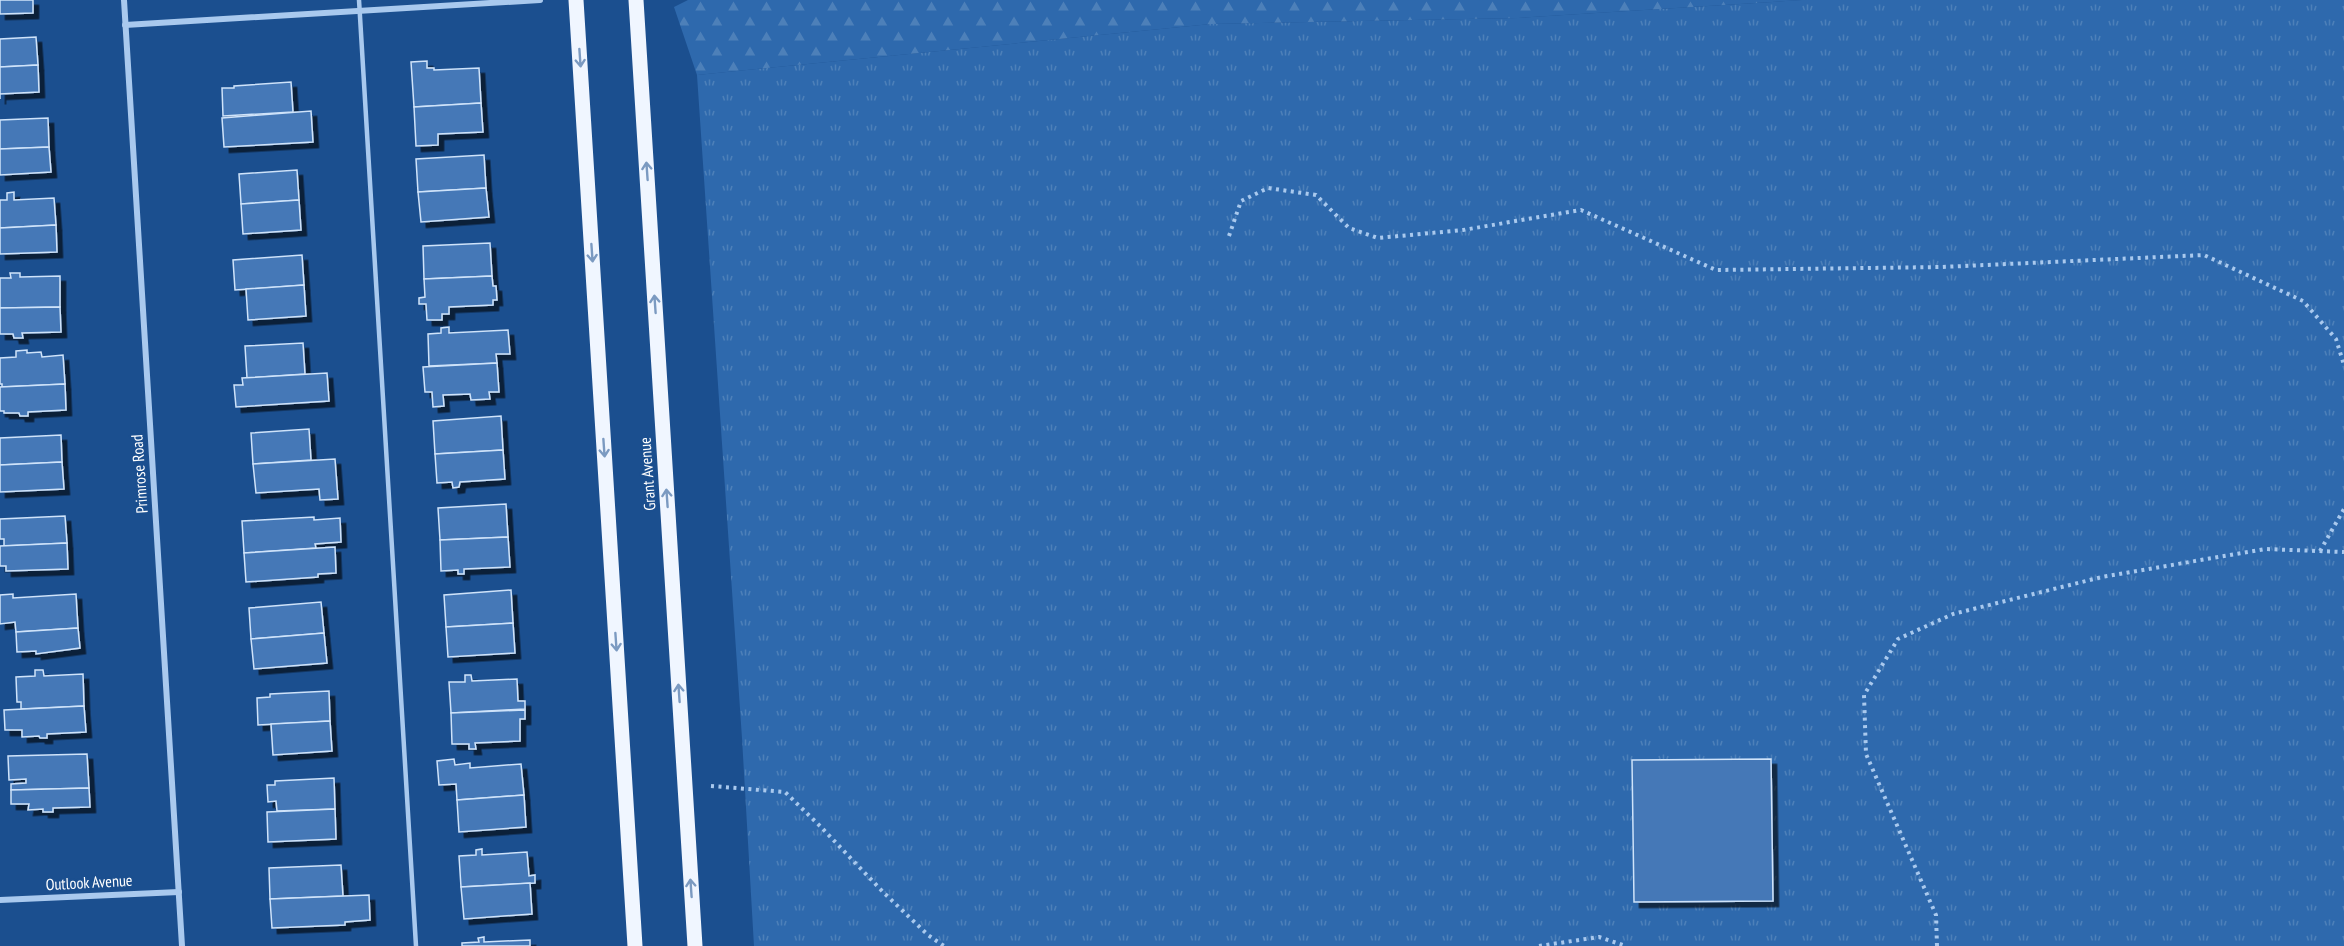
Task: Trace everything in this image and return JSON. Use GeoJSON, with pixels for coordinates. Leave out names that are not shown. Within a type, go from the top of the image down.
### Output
{"type":"FeatureCollection","features":[{"type":"Feature","properties":{"kind":"main road"},"geometry":{"type":"LineString","coordinates":[[576,0],[635,946]]}},
{"type":"Feature","properties":{"kind":"main road","name":"Grant Avenue"},"geometry":{"type":"LineString","coordinates":[[636,0],[695,946]]}},
{"type":"Feature","properties":{"kind":"street","name":"Primrose Road"},"geometry":{"type":"LineString","coordinates":[[124,0],[182,946]]}},
{"type":"Feature","properties":{"kind":"street"},"geometry":{"type":"LineString","coordinates":[[125,25],[540,0]]}},
{"type":"Feature","properties":{"kind":"street","name":"Outlook Avenue"},"geometry":{"type":"LineString","coordinates":[[0,900],[179,892]]}},
{"type":"Feature","properties":{"kind":"lane"},"geometry":{"type":"LineString","coordinates":[[359,0],[416,946]]}},
{"type":"Feature","properties":{"kind":"path"},"geometry":{"type":"LineString","coordinates":[[1229,236],[1241,201],[1268,188],[1316,195],[1349,228],[1378,238],[1463,230],[1581,210],[1716,270],[1942,267],[2204,255],[2303,301],[2336,339],[2344,365]]}},
{"type":"Feature","properties":{"kind":"path"},"geometry":{"type":"LineString","coordinates":[[2320,551],[2344,509]]}},
{"type":"Feature","properties":{"kind":"path"},"geometry":{"type":"LineString","coordinates":[[1937,946],[1936,915],[1866,754],[1864,696],[1898,639],[1953,614],[2102,577],[2265,549],[2344,552]]}},
{"type":"Feature","properties":{"kind":"path"},"geometry":{"type":"LineString","coordinates":[[685,785],[734,786],[785,792],[884,893],[928,935],[944,946]]}},
{"type":"Feature","properties":{"kind":"path"},"geometry":{"type":"LineString","coordinates":[[1539,946],[1599,937],[1626,946]]}},
{"type":"Feature","properties":{"kind":"green space"},"geometry":{"type":"Polygon","coordinates":[[[688,0],[1802,0],[1518,18],[1211,24],[697,75],[674,7],[688,0]]]}},
{"type":"Feature","properties":{"kind":"green space"},"geometry":{"type":"Polygon","coordinates":[[[1802,0],[2344,0],[2344,946],[754,946],[697,75],[1211,24],[1518,18],[1802,0]]]}},
{"type":"Feature","properties":{"kind":"building"},"geometry":{"type":"Polygon","coordinates":[[[0,0],[33,0],[33,13],[0,14],[0,0]]]}},
{"type":"Feature","properties":{"kind":"building"},"geometry":{"type":"Polygon","coordinates":[[[36,37],[38,65],[0,67],[0,39],[36,37]]]}},
{"type":"Feature","properties":{"kind":"building"},"geometry":{"type":"Polygon","coordinates":[[[427,61],[427,68],[434,68],[434,70],[479,68],[481,103],[414,107],[411,62],[427,61]]]}},
{"type":"Feature","properties":{"kind":"building"},"geometry":{"type":"Polygon","coordinates":[[[38,65],[39,92],[0,94],[0,67],[38,65]]]}},
{"type":"Feature","properties":{"kind":"building"},"geometry":{"type":"Polygon","coordinates":[[[291,82],[293,112],[223,116],[222,88],[291,82]]]}},
{"type":"Feature","properties":{"kind":"building"},"geometry":{"type":"Polygon","coordinates":[[[481,103],[483,132],[438,134],[438,145],[416,146],[414,107],[481,103]]]}},
{"type":"Feature","properties":{"kind":"building"},"geometry":{"type":"Polygon","coordinates":[[[311,111],[313,142],[224,147],[222,118],[311,111]]]}},
{"type":"Feature","properties":{"kind":"building"},"geometry":{"type":"Polygon","coordinates":[[[48,118],[49,147],[0,149],[0,120],[48,118]]]}},
{"type":"Feature","properties":{"kind":"building"},"geometry":{"type":"Polygon","coordinates":[[[49,147],[51,172],[0,175],[0,149],[49,147]]]}},
{"type":"Feature","properties":{"kind":"building"},"geometry":{"type":"Polygon","coordinates":[[[484,155],[486,188],[418,192],[416,159],[484,155]]]}},
{"type":"Feature","properties":{"kind":"building"},"geometry":{"type":"Polygon","coordinates":[[[297,170],[299,200],[241,204],[239,174],[297,170]]]}},
{"type":"Feature","properties":{"kind":"building"},"geometry":{"type":"Polygon","coordinates":[[[486,188],[489,217],[421,222],[418,192],[486,188]]]}},
{"type":"Feature","properties":{"kind":"building"},"geometry":{"type":"Polygon","coordinates":[[[14,192],[14,200],[54,198],[56,225],[0,228],[0,200],[7,200],[7,193],[14,192]]]}},
{"type":"Feature","properties":{"kind":"building"},"geometry":{"type":"Polygon","coordinates":[[[299,200],[301,230],[243,234],[241,204],[299,200]]]}},
{"type":"Feature","properties":{"kind":"building"},"geometry":{"type":"Polygon","coordinates":[[[56,225],[57,252],[0,254],[0,228],[56,225]]]}},
{"type":"Feature","properties":{"kind":"building"},"geometry":{"type":"Polygon","coordinates":[[[490,243],[492,276],[424,279],[423,246],[490,243]]]}},
{"type":"Feature","properties":{"kind":"building"},"geometry":{"type":"Polygon","coordinates":[[[302,255],[304,285],[235,290],[233,260],[302,255]]]}},
{"type":"Feature","properties":{"kind":"building"},"geometry":{"type":"Polygon","coordinates":[[[10,273],[20,273],[20,277],[60,276],[60,307],[0,308],[0,278],[11,278],[10,273]]]}},
{"type":"Feature","properties":{"kind":"building"},"geometry":{"type":"Polygon","coordinates":[[[492,276],[493,286],[496,286],[497,300],[493,300],[493,305],[449,307],[449,314],[442,314],[442,320],[427,320],[426,304],[419,304],[419,298],[425,297],[424,279],[492,276]]]}},
{"type":"Feature","properties":{"kind":"building"},"geometry":{"type":"Polygon","coordinates":[[[304,285],[306,316],[248,320],[246,289],[304,285]]]}},
{"type":"Feature","properties":{"kind":"building"},"geometry":{"type":"Polygon","coordinates":[[[60,307],[61,332],[22,333],[23,338],[14,338],[13,334],[0,334],[0,308],[60,307]]]}},
{"type":"Feature","properties":{"kind":"building"},"geometry":{"type":"Polygon","coordinates":[[[449,327],[449,333],[508,330],[510,354],[496,354],[497,363],[429,366],[428,334],[441,333],[441,328],[449,327]]]}},
{"type":"Feature","properties":{"kind":"building"},"geometry":{"type":"Polygon","coordinates":[[[303,343],[305,374],[247,378],[245,346],[303,343]]]}},
{"type":"Feature","properties":{"kind":"building"},"geometry":{"type":"Polygon","coordinates":[[[27,350],[27,353],[41,352],[42,357],[63,355],[65,384],[2,387],[0,358],[16,357],[16,351],[27,350]]]}},
{"type":"Feature","properties":{"kind":"building"},"geometry":{"type":"Polygon","coordinates":[[[497,363],[499,392],[489,392],[490,399],[471,400],[470,394],[443,395],[444,406],[433,407],[432,392],[425,392],[423,367],[497,363]]]}},
{"type":"Feature","properties":{"kind":"building"},"geometry":{"type":"Polygon","coordinates":[[[327,373],[329,401],[236,407],[234,385],[243,385],[242,378],[327,373]]]}},
{"type":"Feature","properties":{"kind":"building"},"geometry":{"type":"Polygon","coordinates":[[[65,384],[66,410],[28,412],[28,416],[0,411],[0,387],[65,384]]]}},
{"type":"Feature","properties":{"kind":"building"},"geometry":{"type":"Polygon","coordinates":[[[501,416],[503,450],[435,454],[433,421],[501,416]]]}},
{"type":"Feature","properties":{"kind":"building"},"geometry":{"type":"Polygon","coordinates":[[[309,429],[311,460],[253,464],[251,433],[309,429]]]}},
{"type":"Feature","properties":{"kind":"building"},"geometry":{"type":"Polygon","coordinates":[[[61,435],[62,462],[0,465],[0,438],[61,435]]]}},
{"type":"Feature","properties":{"kind":"building"},"geometry":{"type":"Polygon","coordinates":[[[503,450],[505,479],[460,482],[459,487],[453,488],[452,482],[437,483],[435,454],[503,450]]]}},
{"type":"Feature","properties":{"kind":"building"},"geometry":{"type":"Polygon","coordinates":[[[335,459],[338,499],[320,500],[319,489],[256,493],[253,464],[335,459]]]}},
{"type":"Feature","properties":{"kind":"building"},"geometry":{"type":"Polygon","coordinates":[[[62,462],[64,489],[0,492],[0,465],[62,462]]]}},
{"type":"Feature","properties":{"kind":"building"},"geometry":{"type":"Polygon","coordinates":[[[506,504],[508,537],[440,540],[438,508],[506,504]]]}},
{"type":"Feature","properties":{"kind":"building"},"geometry":{"type":"Polygon","coordinates":[[[65,516],[67,543],[4,546],[4,539],[0,539],[0,519],[65,516]]]}},
{"type":"Feature","properties":{"kind":"building"},"geometry":{"type":"Polygon","coordinates":[[[314,517],[314,520],[340,518],[341,542],[315,544],[316,548],[244,553],[242,521],[314,517]]]}},
{"type":"Feature","properties":{"kind":"building"},"geometry":{"type":"Polygon","coordinates":[[[508,537],[510,567],[464,569],[464,574],[458,574],[458,570],[441,571],[440,540],[508,537]]]}},
{"type":"Feature","properties":{"kind":"building"},"geometry":{"type":"Polygon","coordinates":[[[67,543],[68,569],[6,571],[6,566],[0,566],[0,546],[67,543]]]}},
{"type":"Feature","properties":{"kind":"building"},"geometry":{"type":"Polygon","coordinates":[[[335,547],[336,573],[318,574],[318,577],[246,582],[244,553],[335,547]]]}},
{"type":"Feature","properties":{"kind":"building"},"geometry":{"type":"Polygon","coordinates":[[[511,590],[513,623],[446,627],[444,595],[511,590]]]}},
{"type":"Feature","properties":{"kind":"building"},"geometry":{"type":"Polygon","coordinates":[[[13,594],[13,598],[76,594],[78,628],[16,632],[15,622],[0,624],[0,595],[13,594]]]}},
{"type":"Feature","properties":{"kind":"building"},"geometry":{"type":"Polygon","coordinates":[[[321,602],[324,633],[251,639],[249,608],[321,602]]]}},
{"type":"Feature","properties":{"kind":"building"},"geometry":{"type":"Polygon","coordinates":[[[513,623],[515,653],[448,657],[446,627],[513,623]]]}},
{"type":"Feature","properties":{"kind":"building"},"geometry":{"type":"Polygon","coordinates":[[[78,628],[80,648],[36,654],[36,651],[17,652],[16,632],[78,628]]]}},
{"type":"Feature","properties":{"kind":"building"},"geometry":{"type":"Polygon","coordinates":[[[324,633],[327,663],[254,669],[251,639],[324,633]]]}},
{"type":"Feature","properties":{"kind":"building"},"geometry":{"type":"Polygon","coordinates":[[[35,670],[43,670],[44,676],[83,674],[84,706],[21,709],[21,702],[17,702],[16,677],[35,676],[35,670]]]}},
{"type":"Feature","properties":{"kind":"building"},"geometry":{"type":"Polygon","coordinates":[[[465,675],[471,675],[472,681],[517,679],[518,701],[525,701],[525,709],[451,713],[449,682],[465,682],[465,675]]]}},
{"type":"Feature","properties":{"kind":"building"},"geometry":{"type":"Polygon","coordinates":[[[329,691],[330,721],[258,725],[257,698],[270,697],[270,694],[329,691]]]}},
{"type":"Feature","properties":{"kind":"building"},"geometry":{"type":"Polygon","coordinates":[[[84,706],[86,732],[47,734],[47,738],[40,738],[39,736],[22,737],[22,730],[5,730],[4,710],[84,706]]]}},
{"type":"Feature","properties":{"kind":"building"},"geometry":{"type":"Polygon","coordinates":[[[525,710],[525,719],[520,719],[520,741],[475,743],[476,749],[469,749],[469,744],[452,744],[451,713],[525,710]]]}},
{"type":"Feature","properties":{"kind":"building"},"geometry":{"type":"Polygon","coordinates":[[[330,721],[332,751],[273,755],[271,724],[330,721]]]}},
{"type":"Feature","properties":{"kind":"building"},"geometry":{"type":"Polygon","coordinates":[[[87,754],[89,788],[11,790],[11,784],[26,783],[26,779],[9,780],[8,756],[87,754]]]}},
{"type":"Feature","properties":{"kind":"building"},"geometry":{"type":"Polygon","coordinates":[[[454,759],[455,765],[470,763],[470,768],[521,764],[524,795],[457,800],[456,784],[439,785],[437,761],[454,759]]]}},
{"type":"Feature","properties":{"kind":"building"},"geometry":{"type":"Polygon","coordinates":[[[1771,759],[1773,901],[1634,902],[1632,760],[1771,759]]]}},
{"type":"Feature","properties":{"kind":"building"},"geometry":{"type":"Polygon","coordinates":[[[334,778],[335,809],[277,811],[276,801],[268,802],[267,785],[275,785],[275,781],[334,778]]]}},
{"type":"Feature","properties":{"kind":"building"},"geometry":{"type":"Polygon","coordinates":[[[89,788],[90,807],[53,808],[53,812],[43,812],[43,809],[28,810],[29,804],[11,804],[11,790],[89,788]]]}},
{"type":"Feature","properties":{"kind":"building"},"geometry":{"type":"Polygon","coordinates":[[[524,795],[526,827],[459,832],[457,800],[524,795]]]}},
{"type":"Feature","properties":{"kind":"building"},"geometry":{"type":"Polygon","coordinates":[[[335,809],[336,839],[268,842],[267,812],[335,809]]]}},
{"type":"Feature","properties":{"kind":"building"},"geometry":{"type":"Polygon","coordinates":[[[482,849],[482,855],[527,852],[529,876],[535,875],[535,883],[461,887],[459,856],[476,855],[476,850],[482,849]]]}},
{"type":"Feature","properties":{"kind":"building"},"geometry":{"type":"Polygon","coordinates":[[[341,865],[343,896],[270,899],[269,868],[341,865]]]}},
{"type":"Feature","properties":{"kind":"building"},"geometry":{"type":"Polygon","coordinates":[[[530,883],[532,914],[464,919],[461,887],[530,883]]]}},
{"type":"Feature","properties":{"kind":"building"},"geometry":{"type":"Polygon","coordinates":[[[369,895],[370,920],[345,922],[345,925],[272,928],[270,899],[369,895]]]}},
{"type":"Feature","properties":{"kind":"building"},"geometry":{"type":"Polygon","coordinates":[[[484,937],[484,942],[530,940],[530,946],[462,946],[462,943],[479,942],[478,938],[484,937]]]}}]}
